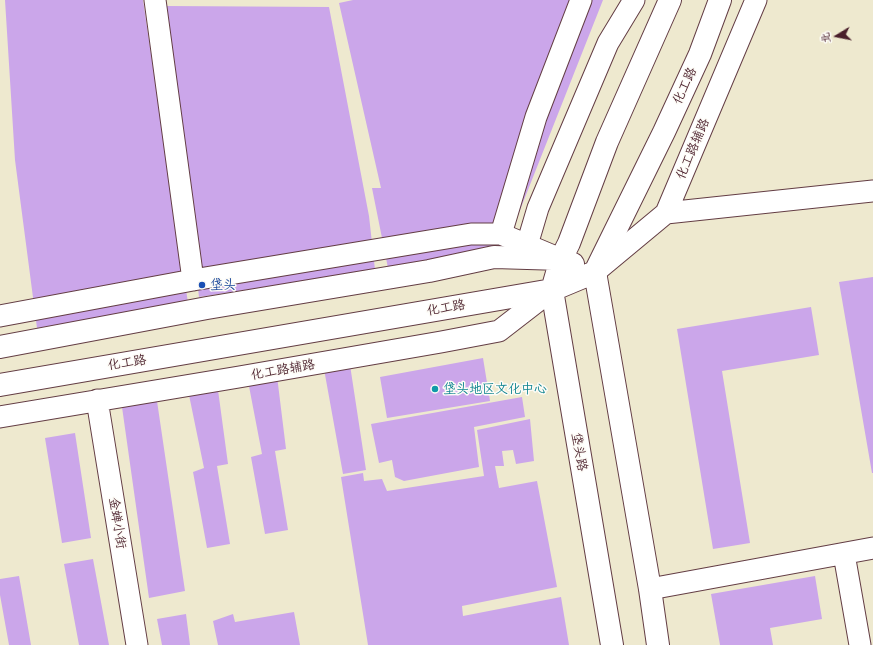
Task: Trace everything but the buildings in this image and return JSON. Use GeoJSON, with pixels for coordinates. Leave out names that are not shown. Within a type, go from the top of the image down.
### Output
{"type":"FeatureCollection","features":[{"type":"Feature","properties":{"kind":"main road"},"geometry":{"type":"LineString","coordinates":[[561,259],[569,243],[607,142],[670,0]]}},
{"type":"Feature","properties":{"kind":"main road","name":"化工路"},"geometry":{"type":"LineString","coordinates":[[0,385],[552,290],[595,272],[664,132],[700,54],[720,0]]}},
{"type":"Feature","properties":{"kind":"main road"},"geometry":{"type":"LineString","coordinates":[[0,347],[207,308],[429,270],[494,257],[561,259],[595,272],[650,589],[658,645]]}},
{"type":"Feature","properties":{"kind":"main road","name":"垡头路"},"geometry":{"type":"LineString","coordinates":[[561,259],[552,290],[612,645]]}},
{"type":"Feature","properties":{"kind":"street"},"geometry":{"type":"LineString","coordinates":[[155,0],[193,280]]}},
{"type":"Feature","properties":{"kind":"street"},"geometry":{"type":"LineString","coordinates":[[501,234],[536,117],[581,0]]}},
{"type":"Feature","properties":{"kind":"street"},"geometry":{"type":"LineString","coordinates":[[527,245],[538,208],[608,43],[634,0]]}},
{"type":"Feature","properties":{"kind":"street","name":"化工路辅路"},"geometry":{"type":"LineString","coordinates":[[595,272],[666,213],[756,0]]}},
{"type":"Feature","properties":{"kind":"street"},"geometry":{"type":"LineString","coordinates":[[666,213],[873,191]]}},
{"type":"Feature","properties":{"kind":"street"},"geometry":{"type":"LineString","coordinates":[[0,316],[193,280],[472,234],[501,234],[561,259]]}},
{"type":"Feature","properties":{"kind":"street","name":"化工路辅路"},"geometry":{"type":"LineString","coordinates":[[0,416],[240,377],[441,342],[499,330],[552,290]]}},
{"type":"Feature","properties":{"kind":"street","name":"金蝉小街"},"geometry":{"type":"LineString","coordinates":[[97,400],[137,645]]}},
{"type":"Feature","properties":{"kind":"street"},"geometry":{"type":"LineString","coordinates":[[650,589],[873,548]]}},
{"type":"Feature","properties":{"kind":"street"},"geometry":{"type":"LineString","coordinates":[[844,554],[860,645]]}},
{"type":"Feature","properties":{"kind":"place","name":"垡头"},"geometry":{"type":"Point","coordinates":[202,285]}},
{"type":"Feature","properties":{"kind":"place","name":"垡头地区文化中心"},"geometry":{"type":"Point","coordinates":[435,389]}}]}
